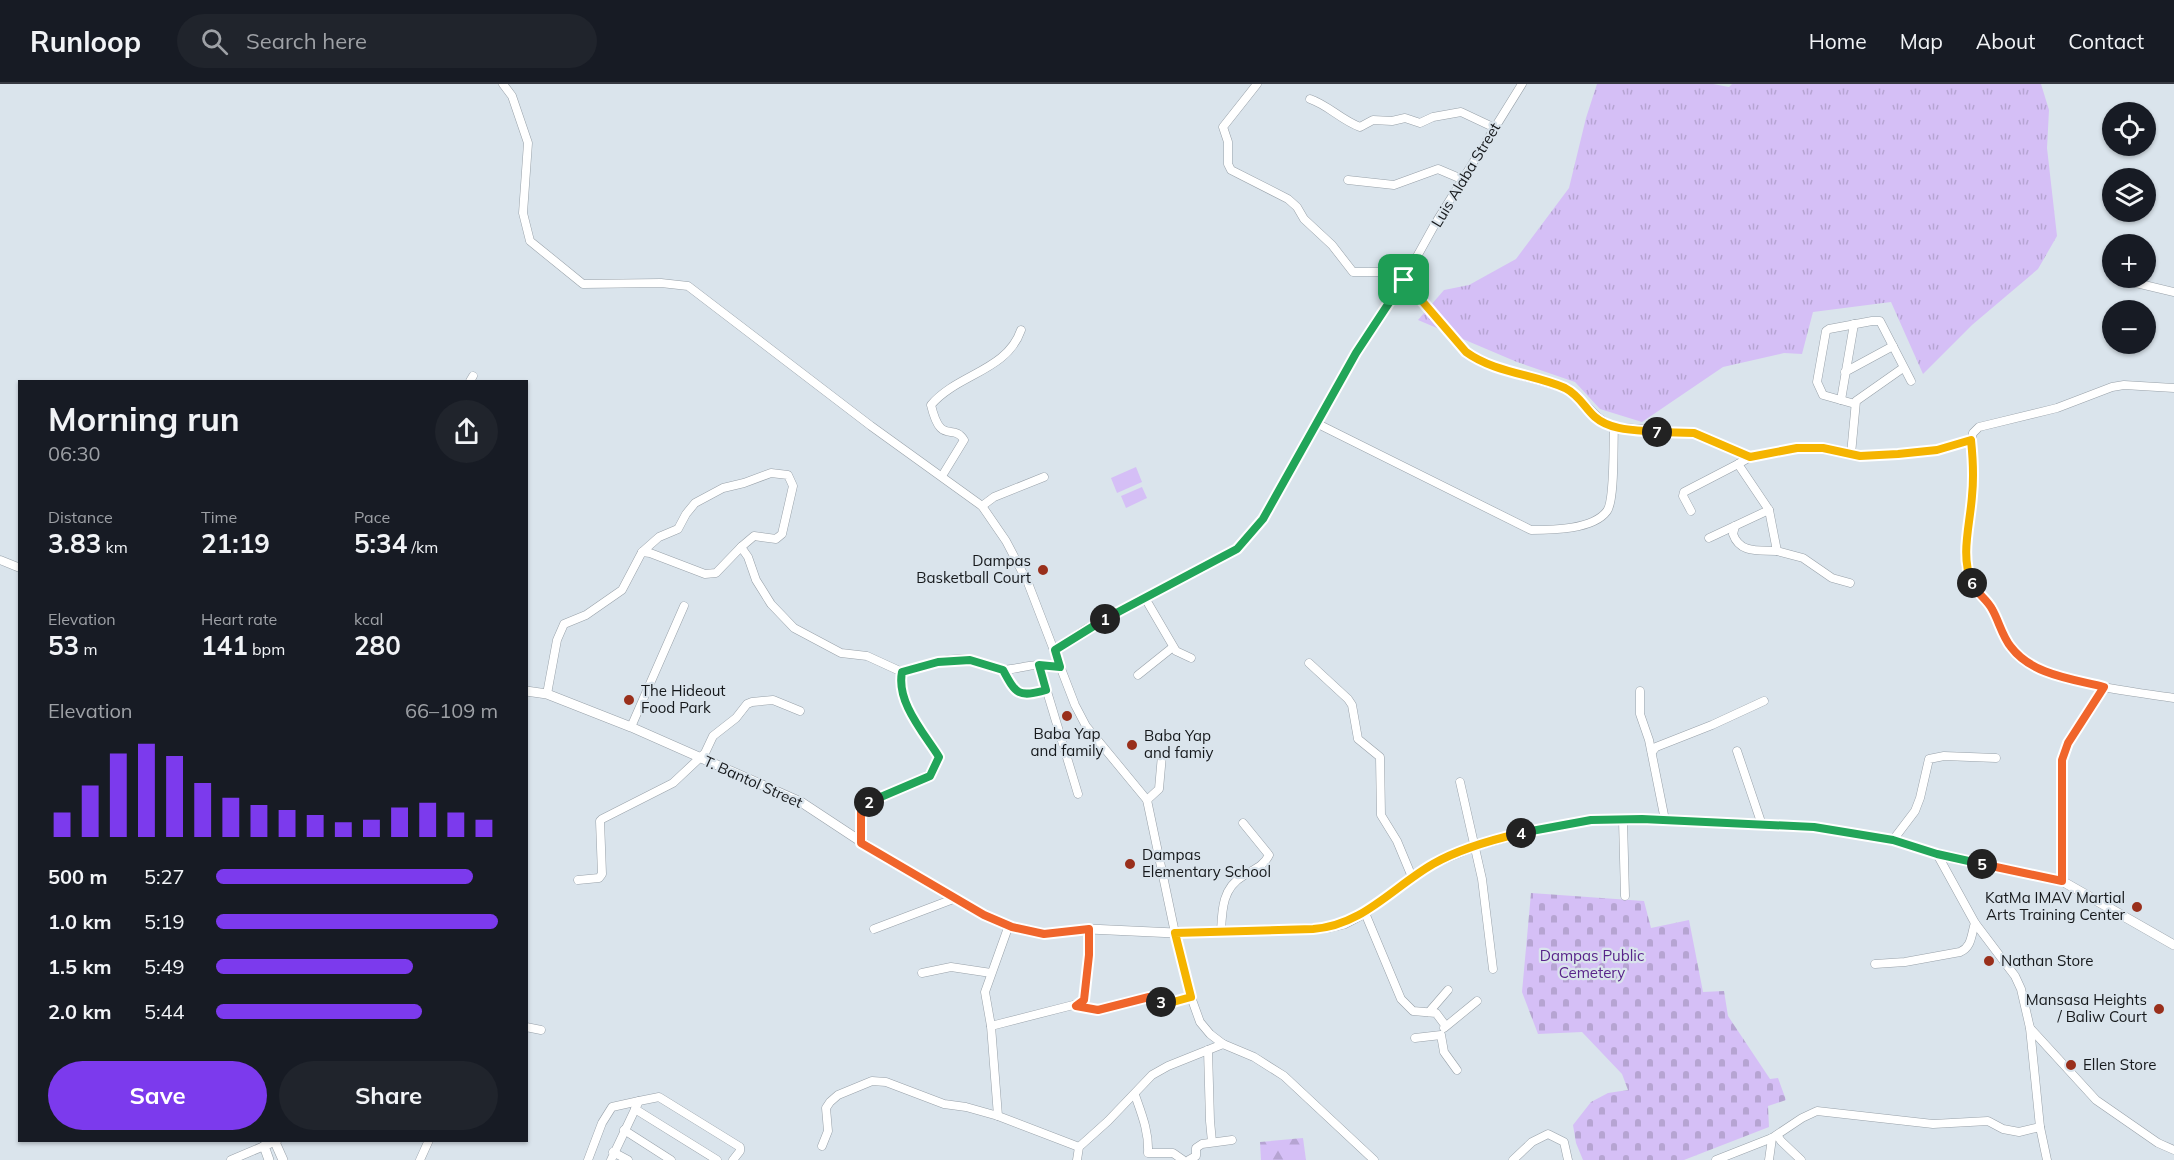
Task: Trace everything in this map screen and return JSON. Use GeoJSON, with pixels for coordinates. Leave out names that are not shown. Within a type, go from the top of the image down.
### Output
{"type":"FeatureCollection","features":[{"type":"Feature","properties":{"kind":"main road","name":"T. Bantol Street"},"geometry":{"type":"LineString","coordinates":[[528,691],[547,694],[631,727],[801,802],[861,843],[984,915],[1008,925],[1044,934],[1089,929],[1175,933],[1327,928],[1344,924],[1365,913],[1412,877],[1436,862],[1475,846],[1529,831],[1591,820],[1665,820],[1814,827],[1893,840],[1937,854],[2062,881],[2174,945]]}},
{"type":"Feature","properties":{"kind":"main road"},"geometry":{"type":"LineString","coordinates":[[269,1160],[264,1146],[274,1142]]}},
{"type":"Feature","properties":{"kind":"main road"},"geometry":{"type":"LineString","coordinates":[[276,1142],[283,1160]]}},
{"type":"Feature","properties":{"kind":"street"},"geometry":{"type":"LineString","coordinates":[[503,84],[512,96],[528,143],[523,213],[530,241],[583,284],[661,283],[688,286],[871,426],[982,506],[1006,541],[1028,583],[1075,705],[1086,726],[1148,800],[1175,933],[1191,997],[1200,1022],[1210,1034],[1224,1044],[1254,1057],[1284,1076],[1374,1160]]}},
{"type":"Feature","properties":{"kind":"street"},"geometry":{"type":"LineString","coordinates":[[1257,84],[1223,127],[1228,142],[1228,164],[1231,170],[1288,199],[1316,231],[1332,245],[1353,272],[1387,272],[1404,280],[1466,352],[1492,366],[1566,389],[1582,401],[1594,416],[1614,428],[1694,433],[1750,457]]}},
{"type":"Feature","properties":{"kind":"street","name":"Luis Alaba Street"},"geometry":{"type":"LineString","coordinates":[[1055,650],[1086,629],[1237,549],[1263,519],[1356,353],[1404,280],[1522,84]]}},
{"type":"Feature","properties":{"kind":"street"},"geometry":{"type":"LineString","coordinates":[[1310,99],[1322,103],[1341,118],[1360,127],[1373,120],[1392,121],[1405,118],[1424,122],[1433,117],[1461,112],[1495,128]]}},
{"type":"Feature","properties":{"kind":"street"},"geometry":{"type":"LineString","coordinates":[[1348,180],[1394,185],[1438,169],[1464,180]]}},
{"type":"Feature","properties":{"kind":"street"},"geometry":{"type":"LineString","coordinates":[[2156,288],[2174,292]]}},
{"type":"Feature","properties":{"kind":"street"},"geometry":{"type":"LineString","coordinates":[[1855,404],[1823,395],[1817,382],[1826,331],[1829,329],[1880,321],[1911,381]]}},
{"type":"Feature","properties":{"kind":"street"},"geometry":{"type":"LineString","coordinates":[[1840,400],[1854,324]]}},
{"type":"Feature","properties":{"kind":"street"},"geometry":{"type":"LineString","coordinates":[[942,476],[964,440],[959,434],[939,429],[934,420],[931,405],[963,381],[985,370],[1007,354],[1021,330]]}},
{"type":"Feature","properties":{"kind":"street"},"geometry":{"type":"LineString","coordinates":[[1845,372],[1893,346]]}},
{"type":"Feature","properties":{"kind":"street"},"geometry":{"type":"LineString","coordinates":[[1851,454],[1855,404],[1860,397],[1903,368]]}},
{"type":"Feature","properties":{"kind":"street"},"geometry":{"type":"LineString","coordinates":[[2174,388],[2124,385],[2112,387],[2056,408],[1979,427],[1973,433],[1971,440],[1972,494],[1965,560],[1967,572],[1975,590],[1991,606],[2011,647],[2028,663],[2049,673],[2104,687],[2174,699]]}},
{"type":"Feature","properties":{"kind":"street"},"geometry":{"type":"LineString","coordinates":[[1318,424],[1531,530],[1558,530],[1583,525],[1599,518],[1607,511],[1611,500],[1614,428]]}},
{"type":"Feature","properties":{"kind":"street"},"geometry":{"type":"LineString","coordinates":[[1691,512],[1683,496],[1684,492],[1750,457],[1797,448],[1823,448],[1860,456],[1937,450],[1971,440]]}},
{"type":"Feature","properties":{"kind":"street"},"geometry":{"type":"LineString","coordinates":[[1738,464],[1769,510],[1777,551]]}},
{"type":"Feature","properties":{"kind":"street"},"geometry":{"type":"LineString","coordinates":[[547,694],[557,640],[564,624],[586,615],[622,590],[642,552],[659,537],[678,529],[695,503],[723,488],[771,473],[788,475],[793,486],[782,534],[776,539],[754,536],[716,573],[705,574],[642,552]]}},
{"type":"Feature","properties":{"kind":"street"},"geometry":{"type":"LineString","coordinates":[[982,506],[994,497],[1044,477]]}},
{"type":"Feature","properties":{"kind":"street"},"geometry":{"type":"LineString","coordinates":[[1710,537],[1769,510]]}},
{"type":"Feature","properties":{"kind":"street"},"geometry":{"type":"LineString","coordinates":[[1735,526],[1734,538],[1743,549],[1777,551],[1803,558],[1832,578],[1850,583]]}},
{"type":"Feature","properties":{"kind":"street"},"geometry":{"type":"LineString","coordinates":[[741,547],[748,557],[756,580],[771,604],[794,628],[841,653],[867,656],[902,672],[938,662],[962,660],[970,660],[1003,670],[1026,665],[1060,667]]}},
{"type":"Feature","properties":{"kind":"street"},"geometry":{"type":"LineString","coordinates":[[0,560],[18,567]]}},
{"type":"Feature","properties":{"kind":"street"},"geometry":{"type":"LineString","coordinates":[[1145,598],[1178,654],[1191,658]]}},
{"type":"Feature","properties":{"kind":"street"},"geometry":{"type":"LineString","coordinates":[[631,727],[684,606]]}},
{"type":"Feature","properties":{"kind":"street"},"geometry":{"type":"LineString","coordinates":[[1138,675],[1173,647]]}},
{"type":"Feature","properties":{"kind":"street"},"geometry":{"type":"LineString","coordinates":[[1309,663],[1348,699],[1352,705],[1358,739],[1380,757],[1381,815],[1397,841],[1412,877]]}},
{"type":"Feature","properties":{"kind":"street"},"geometry":{"type":"LineString","coordinates":[[1039,665],[1078,794]]}},
{"type":"Feature","properties":{"kind":"street"},"geometry":{"type":"LineString","coordinates":[[1003,670],[1020,694],[1027,695],[1046,690]]}},
{"type":"Feature","properties":{"kind":"street"},"geometry":{"type":"LineString","coordinates":[[861,843],[861,806],[930,776],[939,757],[904,702],[900,681],[902,672]]}},
{"type":"Feature","properties":{"kind":"street"},"geometry":{"type":"LineString","coordinates":[[2062,881],[2062,760],[2068,743],[2104,687]]}},
{"type":"Feature","properties":{"kind":"street"},"geometry":{"type":"LineString","coordinates":[[1640,690],[1640,714],[1652,752],[1665,820]]}},
{"type":"Feature","properties":{"kind":"street"},"geometry":{"type":"LineString","coordinates":[[578,880],[599,878],[602,874],[600,821],[673,783],[700,759],[713,736],[752,702],[773,700],[800,711]]}},
{"type":"Feature","properties":{"kind":"street"},"geometry":{"type":"LineString","coordinates":[[1652,752],[1656,747],[1764,701]]}},
{"type":"Feature","properties":{"kind":"street"},"geometry":{"type":"LineString","coordinates":[[1737,751],[1762,825]]}},
{"type":"Feature","properties":{"kind":"street"},"geometry":{"type":"LineString","coordinates":[[1148,800],[1159,789],[1162,755]]}},
{"type":"Feature","properties":{"kind":"street"},"geometry":{"type":"LineString","coordinates":[[1893,840],[1915,810],[1929,759],[1944,756],[1996,758]]}},
{"type":"Feature","properties":{"kind":"street"},"geometry":{"type":"LineString","coordinates":[[1460,782],[1482,879],[1493,969]]}},
{"type":"Feature","properties":{"kind":"street"},"geometry":{"type":"LineString","coordinates":[[1623,820],[1625,896]]}},
{"type":"Feature","properties":{"kind":"street"},"geometry":{"type":"LineString","coordinates":[[1221,932],[1224,897],[1236,881],[1265,863],[1269,855],[1243,823]]}},
{"type":"Feature","properties":{"kind":"street"},"geometry":{"type":"LineString","coordinates":[[1937,854],[1975,922],[2015,976],[2021,989],[2030,1028],[2040,1127],[2047,1160]]}},
{"type":"Feature","properties":{"kind":"street"},"geometry":{"type":"LineString","coordinates":[[874,929],[956,898]]}},
{"type":"Feature","properties":{"kind":"street"},"geometry":{"type":"LineString","coordinates":[[1365,913],[1401,999],[1413,1011],[1436,1013],[1446,1025]]}},
{"type":"Feature","properties":{"kind":"street"},"geometry":{"type":"LineString","coordinates":[[1875,964],[1905,962],[1960,952],[1967,949],[1970,944],[1975,922]]}},
{"type":"Feature","properties":{"kind":"street"},"geometry":{"type":"LineString","coordinates":[[998,1116],[991,1026],[985,992],[1008,925]]}},
{"type":"Feature","properties":{"kind":"street"},"geometry":{"type":"LineString","coordinates":[[1076,1006],[1084,1000],[1089,955],[1089,929]]}},
{"type":"Feature","properties":{"kind":"street"},"geometry":{"type":"LineString","coordinates":[[922,973],[951,967],[991,973]]}},
{"type":"Feature","properties":{"kind":"street"},"geometry":{"type":"LineString","coordinates":[[1429,1012],[1448,990]]}},
{"type":"Feature","properties":{"kind":"street"},"geometry":{"type":"LineString","coordinates":[[991,1026],[1076,1006],[1098,1010],[1149,997],[1162,1003],[1191,997]]}},
{"type":"Feature","properties":{"kind":"street"},"geometry":{"type":"LineString","coordinates":[[1457,1070],[1444,1052],[1441,1035],[1446,1025],[1478,1000]]}},
{"type":"Feature","properties":{"kind":"street"},"geometry":{"type":"LineString","coordinates":[[528,1027],[541,1030]]}},
{"type":"Feature","properties":{"kind":"street"},"geometry":{"type":"LineString","coordinates":[[2030,1028],[2096,1101],[2158,1143],[2174,1150]]}},
{"type":"Feature","properties":{"kind":"street"},"geometry":{"type":"LineString","coordinates":[[1415,1038],[1441,1035]]}},
{"type":"Feature","properties":{"kind":"street"},"geometry":{"type":"LineString","coordinates":[[1077,1160],[1079,1147],[1135,1095],[1152,1075],[1168,1066],[1224,1044]]}},
{"type":"Feature","properties":{"kind":"street"},"geometry":{"type":"LineString","coordinates":[[1208,1050],[1212,1142]]}},
{"type":"Feature","properties":{"kind":"street"},"geometry":{"type":"LineString","coordinates":[[822,1146],[828,1131],[826,1108],[830,1102],[838,1095],[872,1081],[886,1082],[944,1104],[966,1107],[998,1116],[1079,1147]]}},
{"type":"Feature","properties":{"kind":"street"},"geometry":{"type":"LineString","coordinates":[[1135,1095],[1149,1139],[1148,1153],[1173,1153],[1183,1160]]}},
{"type":"Feature","properties":{"kind":"street"},"geometry":{"type":"LineString","coordinates":[[588,1160],[602,1123],[612,1107],[637,1105],[659,1097],[740,1147],[733,1160]]}},
{"type":"Feature","properties":{"kind":"street"},"geometry":{"type":"LineString","coordinates":[[628,1160],[612,1156],[637,1105]]}},
{"type":"Feature","properties":{"kind":"street"},"geometry":{"type":"LineString","coordinates":[[637,1105],[717,1160]]}},
{"type":"Feature","properties":{"kind":"street"},"geometry":{"type":"LineString","coordinates":[[1716,1160],[1775,1136],[1817,1111],[1933,1124],[1988,1121],[2003,1129],[2019,1132],[2040,1127]]}},
{"type":"Feature","properties":{"kind":"street"},"geometry":{"type":"LineString","coordinates":[[624,1130],[671,1160]]}},
{"type":"Feature","properties":{"kind":"street"},"geometry":{"type":"LineString","coordinates":[[1513,1160],[1532,1142],[1548,1134],[1564,1142],[1568,1160]]}},
{"type":"Feature","properties":{"kind":"street"},"geometry":{"type":"LineString","coordinates":[[1769,1160],[1775,1136]]}},
{"type":"Feature","properties":{"kind":"street"},"geometry":{"type":"LineString","coordinates":[[1775,1136],[1801,1160]]}},
{"type":"Feature","properties":{"kind":"street"},"geometry":{"type":"LineString","coordinates":[[1189,1160],[1196,1156],[1198,1145],[1232,1140]]}},
{"type":"Feature","properties":{"kind":"street"},"geometry":{"type":"LineString","coordinates":[[420,1160],[428,1142]]}},
{"type":"Feature","properties":{"kind":"street"},"geometry":{"type":"LineString","coordinates":[[231,1160],[264,1146]]}},
{"type":"Feature","properties":{"kind":"green space"},"geometry":{"type":"Polygon","coordinates":[[[1597,84],[1713,84],[1729,87],[1732,84],[2041,84],[2049,110],[2047,148],[2057,236],[2038,269],[1972,325],[1923,374],[1891,302],[1813,312],[1802,354],[1784,353],[1723,367],[1642,422],[1600,409],[1575,382],[1517,362],[1418,320],[1444,290],[1469,285],[1516,259],[1569,188],[1597,84]]]}},
{"type":"Feature","properties":{"kind":"green space"},"geometry":{"type":"Polygon","coordinates":[[[1136,467],[1142,482],[1117,493],[1111,478],[1136,467]]]}},
{"type":"Feature","properties":{"kind":"green space"},"geometry":{"type":"Polygon","coordinates":[[[1142,487],[1147,498],[1126,508],[1121,496],[1142,487]]]}},
{"type":"Feature","properties":{"kind":"green space","name":"Dampas Public Cemetery"},"geometry":{"type":"Polygon","coordinates":[[[1531,893],[1644,901],[1651,928],[1689,920],[1703,992],[1724,991],[1728,1016],[1770,1079],[1778,1078],[1786,1100],[1768,1106],[1769,1127],[1684,1160],[1583,1160],[1576,1143],[1573,1125],[1591,1102],[1608,1093],[1628,1090],[1622,1074],[1582,1032],[1538,1034],[1522,992],[1531,893]]]}},
{"type":"Feature","properties":{"kind":"green space"},"geometry":{"type":"Polygon","coordinates":[[[1303,1138],[1306,1160],[1261,1160],[1260,1142],[1303,1138]]]}},
{"type":"Feature","properties":{"kind":"place","name":"Dampas Basketball Court"},"geometry":{"type":"Point","coordinates":[1043,570]}},
{"type":"Feature","properties":{"kind":"place","name":"The Hideout Food Park"},"geometry":{"type":"Point","coordinates":[629,700]}},
{"type":"Feature","properties":{"kind":"place","name":"Baba Yap and family"},"geometry":{"type":"Point","coordinates":[1067,716]}},
{"type":"Feature","properties":{"kind":"place","name":"Baba Yap and famiy"},"geometry":{"type":"Point","coordinates":[1132,745]}},
{"type":"Feature","properties":{"kind":"place","name":"Dampas Elementary School"},"geometry":{"type":"Point","coordinates":[1130,864]}},
{"type":"Feature","properties":{"kind":"place","name":"KatMa IMAV Martial Arts Training Center"},"geometry":{"type":"Point","coordinates":[2137,907]}},
{"type":"Feature","properties":{"kind":"place","name":"Nathan Store"},"geometry":{"type":"Point","coordinates":[1989,961]}},
{"type":"Feature","properties":{"kind":"place","name":"Mansasa Heights / Baliw Court"},"geometry":{"type":"Point","coordinates":[2159,1009]}},
{"type":"Feature","properties":{"kind":"place","name":"Ellen Store"},"geometry":{"type":"Point","coordinates":[2071,1065]}},
{"type":"Feature","properties":{"kind":"route"},"geometry":{"type":"LineString","coordinates":[[1404,280],[1466,352],[1474,358],[1492,366],[1566,389],[1575,394],[1594,416],[1614,428],[1694,433],[1750,457],[1797,448],[1823,448],[1860,456],[1898,454],[1937,450],[1971,440],[1972,494],[1965,560],[1967,572],[1975,590],[1991,606],[2011,647],[2028,663],[2049,673],[2104,687],[2068,743],[2062,760],[2062,881],[1937,854],[1893,840],[1814,827],[1642,819],[1591,820],[1502,837],[1436,862],[1412,877],[1365,913],[1344,924],[1327,928],[1175,933],[1191,997],[1162,1003],[1149,997],[1098,1010],[1088,1010],[1076,1006],[1084,1000],[1089,955],[1089,929],[1044,934],[1012,927],[984,915],[861,843],[861,806],[930,776],[939,757],[904,702],[900,681],[902,672],[938,662],[970,660],[1003,670],[1020,694],[1027,695],[1046,690],[1039,665],[1060,667],[1055,650],[1086,629],[1237,549],[1263,519],[1356,353],[1404,280]]}}]}
